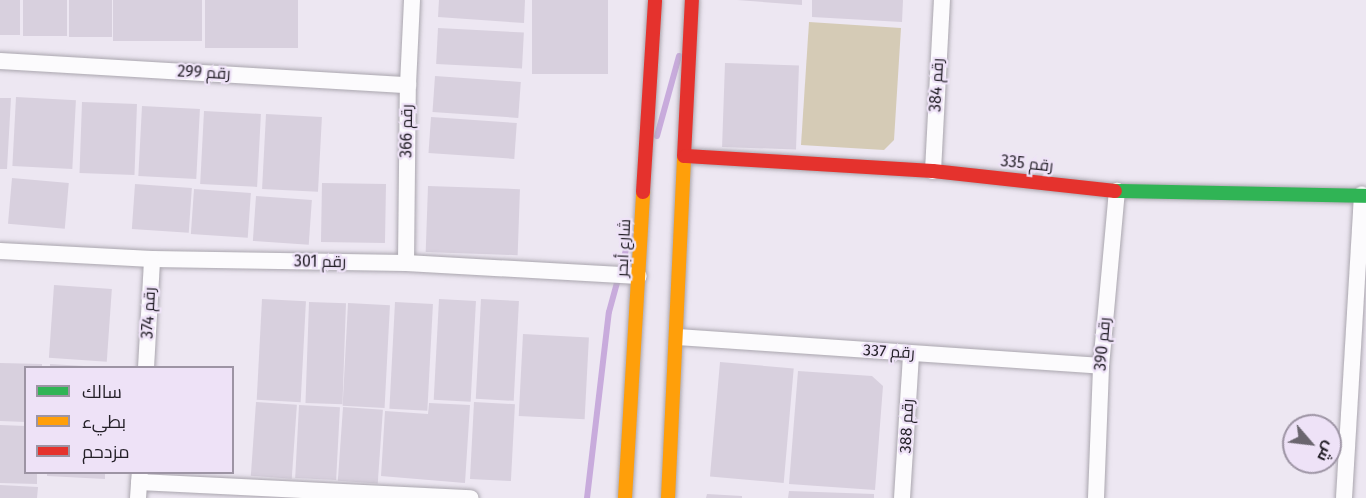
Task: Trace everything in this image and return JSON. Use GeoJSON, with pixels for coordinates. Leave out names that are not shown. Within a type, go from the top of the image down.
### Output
{"type":"FeatureCollection","features":[{"type":"Feature","properties":{"kind":"street","name":"رقم 366"},"geometry":{"type":"LineString","coordinates":[[406,263],[408,85],[412,0]]}},
{"type":"Feature","properties":{"kind":"street","name":"شارع أبحر"},"geometry":{"type":"LineString","coordinates":[[626,498],[655,0]]}},
{"type":"Feature","properties":{"kind":"street"},"geometry":{"type":"LineString","coordinates":[[668,498],[678,337],[692,0]]}},
{"type":"Feature","properties":{"kind":"street","name":"رقم 384"},"geometry":{"type":"LineString","coordinates":[[933,171],[942,0]]}},
{"type":"Feature","properties":{"kind":"street","name":"رقم 299"},"geometry":{"type":"LineString","coordinates":[[0,61],[408,85]]}},
{"type":"Feature","properties":{"kind":"street","name":"رقم 335"},"geometry":{"type":"LineString","coordinates":[[686,156],[933,171],[1117,191],[1364,195]]}},
{"type":"Feature","properties":{"kind":"street","name":"رقم 390"},"geometry":{"type":"LineString","coordinates":[[1096,498],[1101,366],[1117,191]]}},
{"type":"Feature","properties":{"kind":"street"},"geometry":{"type":"LineString","coordinates":[[1344,498],[1364,195]]}},
{"type":"Feature","properties":{"kind":"street","name":"رقم 301"},"geometry":{"type":"LineString","coordinates":[[0,251],[152,259],[406,263],[639,276]]}},
{"type":"Feature","properties":{"kind":"street","name":"رقم 374"},"geometry":{"type":"LineString","coordinates":[[146,366],[152,259]]}},
{"type":"Feature","properties":{"kind":"street","name":"رقم 337"},"geometry":{"type":"LineString","coordinates":[[678,337],[1101,366]]}},
{"type":"Feature","properties":{"kind":"street","name":"رقم 388"},"geometry":{"type":"LineString","coordinates":[[902,498],[911,354]]}},
{"type":"Feature","properties":{"kind":"street"},"geometry":{"type":"LineString","coordinates":[[139,484],[471,498]]}},
{"type":"Feature","properties":{"kind":"shaded area"},"geometry":{"type":"Polygon","coordinates":[[[809,22],[901,28],[894,140],[884,150],[801,145],[809,22]]]}},
{"type":"Feature","properties":{"kind":"building"},"geometry":{"type":"Polygon","coordinates":[[[0,0],[20,0],[20,35],[0,35],[0,0]]]}},
{"type":"Feature","properties":{"kind":"building"},"geometry":{"type":"Polygon","coordinates":[[[23,0],[67,0],[67,36],[23,36],[23,0]]]}},
{"type":"Feature","properties":{"kind":"building"},"geometry":{"type":"Polygon","coordinates":[[[69,0],[112,0],[112,37],[69,37],[69,0]]]}},
{"type":"Feature","properties":{"kind":"building"},"geometry":{"type":"Polygon","coordinates":[[[113,0],[202,0],[202,41],[113,41],[113,0]]]}},
{"type":"Feature","properties":{"kind":"building"},"geometry":{"type":"Polygon","coordinates":[[[205,0],[298,0],[298,48],[205,48],[205,0]]]}},
{"type":"Feature","properties":{"kind":"building"},"geometry":{"type":"Polygon","coordinates":[[[439,0],[525,0],[524,23],[438,17],[439,0]]]}},
{"type":"Feature","properties":{"kind":"building"},"geometry":{"type":"Polygon","coordinates":[[[532,0],[608,0],[608,74],[532,74],[532,0]]]}},
{"type":"Feature","properties":{"kind":"building"},"geometry":{"type":"Polygon","coordinates":[[[737,0],[802,0],[802,5],[737,0]]]}},
{"type":"Feature","properties":{"kind":"building"},"geometry":{"type":"Polygon","coordinates":[[[812,0],[903,0],[902,22],[812,17],[812,0]]]}},
{"type":"Feature","properties":{"kind":"building"},"geometry":{"type":"Polygon","coordinates":[[[438,28],[524,33],[522,68],[436,64],[438,28]]]}},
{"type":"Feature","properties":{"kind":"building"},"geometry":{"type":"Polygon","coordinates":[[[725,63],[799,66],[796,150],[722,147],[725,63]]]}},
{"type":"Feature","properties":{"kind":"building"},"geometry":{"type":"Polygon","coordinates":[[[435,76],[521,82],[518,118],[432,112],[435,76]]]}},
{"type":"Feature","properties":{"kind":"building"},"geometry":{"type":"Polygon","coordinates":[[[16,97],[76,100],[72,169],[12,166],[16,97]]]}},
{"type":"Feature","properties":{"kind":"building"},"geometry":{"type":"Polygon","coordinates":[[[0,98],[11,98],[7,169],[0,169],[0,98]]]}},
{"type":"Feature","properties":{"kind":"building"},"geometry":{"type":"Polygon","coordinates":[[[82,102],[137,104],[134,175],[80,173],[82,102]]]}},
{"type":"Feature","properties":{"kind":"building"},"geometry":{"type":"Polygon","coordinates":[[[142,106],[200,109],[196,179],[138,176],[142,106]]]}},
{"type":"Feature","properties":{"kind":"building"},"geometry":{"type":"Polygon","coordinates":[[[204,111],[261,114],[257,187],[200,184],[204,111]]]}},
{"type":"Feature","properties":{"kind":"building"},"geometry":{"type":"Polygon","coordinates":[[[266,114],[322,117],[318,192],[262,189],[266,114]]]}},
{"type":"Feature","properties":{"kind":"building"},"geometry":{"type":"Polygon","coordinates":[[[431,117],[517,123],[514,159],[428,153],[431,117]]]}},
{"type":"Feature","properties":{"kind":"building"},"geometry":{"type":"Polygon","coordinates":[[[12,178],[69,183],[65,229],[8,224],[12,178]]]}},
{"type":"Feature","properties":{"kind":"building"},"geometry":{"type":"Polygon","coordinates":[[[322,183],[386,184],[385,243],[321,242],[322,183]]]}},
{"type":"Feature","properties":{"kind":"building"},"geometry":{"type":"Polygon","coordinates":[[[135,184],[192,188],[189,233],[132,229],[135,184]]]}},
{"type":"Feature","properties":{"kind":"building"},"geometry":{"type":"Polygon","coordinates":[[[428,186],[520,189],[518,255],[426,252],[428,186]]]}},
{"type":"Feature","properties":{"kind":"building"},"geometry":{"type":"Polygon","coordinates":[[[194,189],[251,193],[248,238],[191,234],[194,189]]]}},
{"type":"Feature","properties":{"kind":"building"},"geometry":{"type":"Polygon","coordinates":[[[256,196],[312,200],[309,245],[253,241],[256,196]]]}},
{"type":"Feature","properties":{"kind":"building"},"geometry":{"type":"Polygon","coordinates":[[[54,285],[112,289],[107,362],[49,358],[54,285]]]}},
{"type":"Feature","properties":{"kind":"building"},"geometry":{"type":"Polygon","coordinates":[[[262,299],[306,301],[301,402],[257,400],[262,299]]]}},
{"type":"Feature","properties":{"kind":"building"},"geometry":{"type":"Polygon","coordinates":[[[439,299],[476,301],[471,402],[434,400],[439,299]]]}},
{"type":"Feature","properties":{"kind":"building"},"geometry":{"type":"Polygon","coordinates":[[[481,299],[519,301],[514,401],[476,399],[481,299]]]}},
{"type":"Feature","properties":{"kind":"building"},"geometry":{"type":"Polygon","coordinates":[[[309,302],[346,303],[342,404],[305,403],[309,302]]]}},
{"type":"Feature","properties":{"kind":"building"},"geometry":{"type":"Polygon","coordinates":[[[395,302],[433,304],[427,411],[389,409],[395,302]]]}},
{"type":"Feature","properties":{"kind":"building"},"geometry":{"type":"Polygon","coordinates":[[[348,303],[390,305],[385,408],[343,406],[348,303]]]}},
{"type":"Feature","properties":{"kind":"building"},"geometry":{"type":"Polygon","coordinates":[[[523,334],[589,337],[585,419],[519,416],[523,334]]]}},
{"type":"Feature","properties":{"kind":"building"},"geometry":{"type":"Polygon","coordinates":[[[720,362],[794,368],[784,483],[710,477],[720,362]]]}},
{"type":"Feature","properties":{"kind":"building"},"geometry":{"type":"Polygon","coordinates":[[[0,363],[42,364],[42,366],[24,366],[24,422],[0,421],[0,363]]]}},
{"type":"Feature","properties":{"kind":"building"},"geometry":{"type":"Polygon","coordinates":[[[50,364],[84,366],[50,366],[50,364]]]}},
{"type":"Feature","properties":{"kind":"building"},"geometry":{"type":"Polygon","coordinates":[[[798,371],[872,376],[883,386],[875,490],[789,484],[798,371]]]}},
{"type":"Feature","properties":{"kind":"building"},"geometry":{"type":"Polygon","coordinates":[[[256,402],[297,405],[292,479],[251,476],[256,402]]]}},
{"type":"Feature","properties":{"kind":"building"},"geometry":{"type":"Polygon","coordinates":[[[474,402],[515,404],[511,481],[470,479],[474,402]]]}},
{"type":"Feature","properties":{"kind":"building"},"geometry":{"type":"Polygon","coordinates":[[[429,403],[470,405],[465,483],[381,476],[385,411],[428,414],[429,403]]]}},
{"type":"Feature","properties":{"kind":"building"},"geometry":{"type":"Polygon","coordinates":[[[299,405],[340,407],[336,480],[295,478],[299,405]]]}},
{"type":"Feature","properties":{"kind":"building"},"geometry":{"type":"Polygon","coordinates":[[[343,407],[383,410],[378,484],[338,481],[343,407]]]}},
{"type":"Feature","properties":{"kind":"building"},"geometry":{"type":"Polygon","coordinates":[[[0,425],[24,426],[24,474],[37,474],[37,484],[0,483],[0,425]]]}},
{"type":"Feature","properties":{"kind":"building"},"geometry":{"type":"Polygon","coordinates":[[[47,474],[105,474],[105,479],[47,476],[47,474]]]}},
{"type":"Feature","properties":{"kind":"building"},"geometry":{"type":"Polygon","coordinates":[[[0,485],[38,487],[37,498],[0,498],[0,485]]]}},
{"type":"Feature","properties":{"kind":"building"},"geometry":{"type":"Polygon","coordinates":[[[789,491],[874,494],[874,498],[788,498],[789,491]]]}},
{"type":"Feature","properties":{"kind":"building"},"geometry":{"type":"Polygon","coordinates":[[[707,494],[742,496],[742,498],[706,498],[707,494]]]}},
{"type":"Feature","properties":{"kind":"waterway"},"geometry":{"type":"LineString","coordinates":[[657,136],[679,56]]}},
{"type":"Feature","properties":{"kind":"waterway"},"geometry":{"type":"LineString","coordinates":[[587,498],[609,312],[630,235]]}},
{"type":"Feature","properties":{"kind":"traffic: fast"},"geometry":{"type":"LineString","coordinates":[[1115,191],[1366,196]]}},
{"type":"Feature","properties":{"kind":"traffic: slow"},"geometry":{"type":"LineString","coordinates":[[668,498],[684,156]]}},
{"type":"Feature","properties":{"kind":"traffic: slow"},"geometry":{"type":"LineString","coordinates":[[625,498],[643,192]]}},
{"type":"Feature","properties":{"kind":"traffic: jam"},"geometry":{"type":"LineString","coordinates":[[643,192],[655,0]]}},
{"type":"Feature","properties":{"kind":"traffic: jam"},"geometry":{"type":"LineString","coordinates":[[684,156],[692,0]]}},
{"type":"Feature","properties":{"kind":"traffic: jam"},"geometry":{"type":"LineString","coordinates":[[686,156],[933,171],[1115,191]]}}]}
